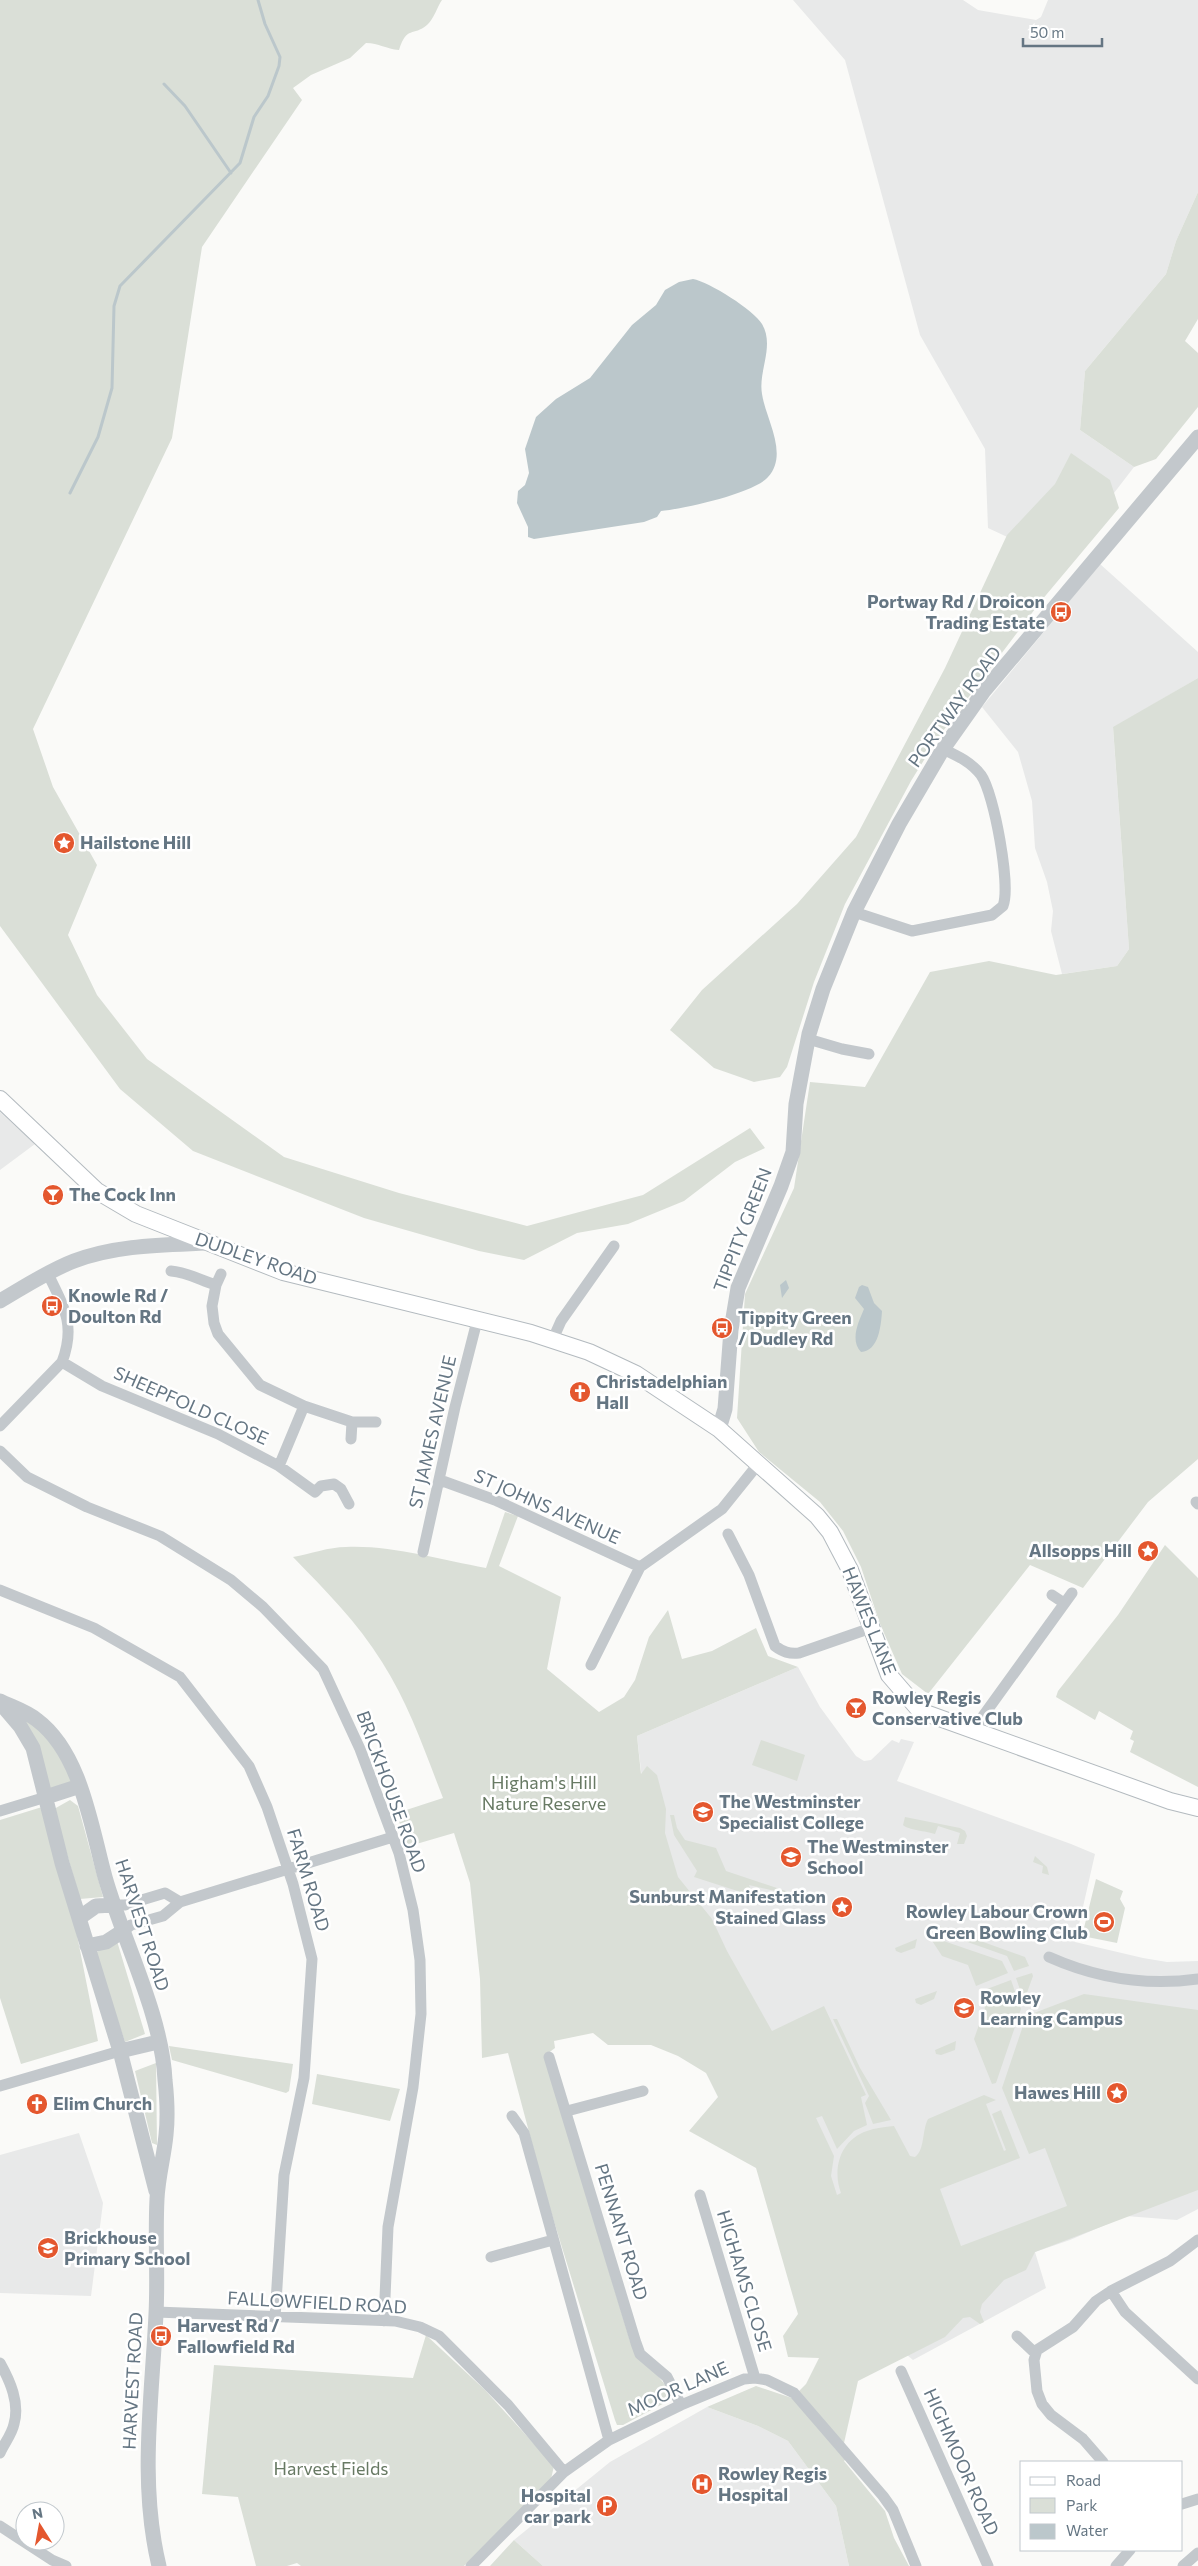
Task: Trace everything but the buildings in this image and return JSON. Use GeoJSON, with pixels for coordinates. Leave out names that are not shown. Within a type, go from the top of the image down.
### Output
{"type":"FeatureCollection","features":[{"type":"Feature","properties":{"kind":"main road","name":"DUDLEY ROAD"},"geometry":{"type":"LineString","coordinates":[[0,1099],[97,1191],[136,1214],[283,1272],[553,1339],[589,1352],[636,1374],[719,1429]]}},
{"type":"Feature","properties":{"kind":"main road","name":"HAWES LANE"},"geometry":{"type":"LineString","coordinates":[[719,1429],[817,1516],[830,1532],[850,1570],[889,1675],[920,1711],[1170,1801],[1198,1808]]}},
{"type":"Feature","properties":{"kind":"street","name":"PORTWAY ROAD"},"geometry":{"type":"LineString","coordinates":[[796,1104],[808,1039],[823,989],[854,912],[899,824],[944,748],[984,692],[1198,437]]}},
{"type":"Feature","properties":{"kind":"street"},"geometry":{"type":"LineString","coordinates":[[854,912],[912,931],[992,915],[1003,906],[1005,874],[989,793],[982,776],[974,767],[966,760],[944,748]]}},
{"type":"Feature","properties":{"kind":"street"},"geometry":{"type":"LineString","coordinates":[[808,1039],[842,1049],[869,1054]]}},
{"type":"Feature","properties":{"kind":"street","name":"TIPPITY GREEN"},"geometry":{"type":"LineString","coordinates":[[719,1429],[725,1409],[734,1304],[738,1288],[781,1186],[793,1152],[796,1104]]}},
{"type":"Feature","properties":{"kind":"street"},"geometry":{"type":"LineString","coordinates":[[0,1301],[74,1261],[107,1252],[154,1245],[206,1243]]}},
{"type":"Feature","properties":{"kind":"street"},"geometry":{"type":"LineString","coordinates":[[553,1339],[561,1322],[614,1246]]}},
{"type":"Feature","properties":{"kind":"street"},"geometry":{"type":"LineString","coordinates":[[171,1271],[186,1272],[198,1280],[216,1285]]}},
{"type":"Feature","properties":{"kind":"street"},"geometry":{"type":"LineString","coordinates":[[0,1426],[62,1362],[67,1348],[69,1326],[67,1314],[48,1274]]}},
{"type":"Feature","properties":{"kind":"street"},"geometry":{"type":"LineString","coordinates":[[221,1274],[216,1285],[212,1314],[218,1334],[260,1385],[304,1406],[352,1422],[376,1422]]}},
{"type":"Feature","properties":{"kind":"street","name":"ST JAMES AVENUE"},"geometry":{"type":"LineString","coordinates":[[423,1552],[455,1407],[477,1321]]}},
{"type":"Feature","properties":{"kind":"street","name":"SHEEPFOLD CLOSE"},"geometry":{"type":"LineString","coordinates":[[62,1362],[102,1386],[218,1434],[279,1466],[315,1492],[321,1486],[334,1484],[341,1489],[349,1504]]}},
{"type":"Feature","properties":{"kind":"street"},"geometry":{"type":"LineString","coordinates":[[279,1466],[304,1406]]}},
{"type":"Feature","properties":{"kind":"street"},"geometry":{"type":"LineString","coordinates":[[352,1422],[352,1439]]}},
{"type":"Feature","properties":{"kind":"street","name":"BRICKHOUSE ROAD"},"geometry":{"type":"LineString","coordinates":[[0,1451],[28,1477],[87,1507],[160,1536],[231,1580],[262,1607],[324,1669],[360,1749],[393,1836],[413,1910],[420,1960],[421,2014],[413,2087],[388,2227],[384,2321]]}},
{"type":"Feature","properties":{"kind":"street"},"geometry":{"type":"LineString","coordinates":[[591,1665],[640,1568],[722,1509],[759,1463]]}},
{"type":"Feature","properties":{"kind":"street","name":"ST JOHNS AVENUE"},"geometry":{"type":"LineString","coordinates":[[440,1480],[495,1500],[640,1568]]}},
{"type":"Feature","properties":{"kind":"street"},"geometry":{"type":"LineString","coordinates":[[728,1534],[749,1575],[775,1646],[780,1650],[791,1654],[799,1653],[871,1628]]}},
{"type":"Feature","properties":{"kind":"street","name":"FARM ROAD"},"geometry":{"type":"LineString","coordinates":[[0,1590],[94,1628],[180,1677],[249,1766],[267,1807],[288,1868],[312,1958],[304,2078],[284,2175],[275,2318]]}},
{"type":"Feature","properties":{"kind":"street"},"geometry":{"type":"LineString","coordinates":[[973,1730],[1072,1593]]}},
{"type":"Feature","properties":{"kind":"street"},"geometry":{"type":"LineString","coordinates":[[1052,1595],[1064,1604]]}},
{"type":"Feature","properties":{"kind":"street","name":"HARVEST ROAD"},"geometry":{"type":"LineString","coordinates":[[0,1702],[36,1718],[50,1731],[69,1758],[80,1786],[113,1904],[146,1998],[158,2042],[165,2078],[167,2134],[157,2197],[156,2312],[148,2464],[149,2517],[158,2566]]}},
{"type":"Feature","properties":{"kind":"street","name":"HARVEST ROAD"},"geometry":{"type":"LineString","coordinates":[[0,1702],[20,1726],[33,1748],[87,1946],[120,2052],[157,2197]]}},
{"type":"Feature","properties":{"kind":"street"},"geometry":{"type":"LineString","coordinates":[[0,1811],[80,1786]]}},
{"type":"Feature","properties":{"kind":"street"},"geometry":{"type":"LineString","coordinates":[[87,1946],[106,1942],[131,1925],[163,1916],[180,1902],[393,1836]]}},
{"type":"Feature","properties":{"kind":"street"},"geometry":{"type":"LineString","coordinates":[[79,1918],[96,1906],[125,1905],[165,1893],[180,1902]]}},
{"type":"Feature","properties":{"kind":"street"},"geometry":{"type":"LineString","coordinates":[[1049,1957],[1066,1964],[1127,1980],[1161,1983],[1198,1979]]}},
{"type":"Feature","properties":{"kind":"street"},"geometry":{"type":"LineString","coordinates":[[0,2086],[158,2042]]}},
{"type":"Feature","properties":{"kind":"street","name":"PENNANT ROAD"},"geometry":{"type":"LineString","coordinates":[[549,2057],[640,2354],[667,2377],[681,2405]]}},
{"type":"Feature","properties":{"kind":"street"},"geometry":{"type":"LineString","coordinates":[[567,2111],[643,2091]]}},
{"type":"Feature","properties":{"kind":"street"},"geometry":{"type":"LineString","coordinates":[[512,2116],[524,2133],[609,2440]]}},
{"type":"Feature","properties":{"kind":"street","name":"HIGHAMS CLOSE"},"geometry":{"type":"LineString","coordinates":[[700,2195],[755,2378]]}},
{"type":"Feature","properties":{"kind":"street"},"geometry":{"type":"LineString","coordinates":[[491,2257],[553,2240]]}},
{"type":"Feature","properties":{"kind":"street"},"geometry":{"type":"LineString","coordinates":[[1035,2353],[1074,2327],[1096,2301],[1170,2261],[1198,2240]]}},
{"type":"Feature","properties":{"kind":"street"},"geometry":{"type":"LineString","coordinates":[[1112,2291],[1125,2312],[1198,2379]]}},
{"type":"Feature","properties":{"kind":"street","name":"FALLOWFIELD ROAD"},"geometry":{"type":"LineString","coordinates":[[156,2312],[384,2321],[420,2327],[439,2336],[508,2405],[564,2472]]}},
{"type":"Feature","properties":{"kind":"street"},"geometry":{"type":"LineString","coordinates":[[1017,2336],[1035,2353],[1037,2391],[1042,2404],[1051,2415],[1083,2439],[1102,2461]]}},
{"type":"Feature","properties":{"kind":"street"},"geometry":{"type":"LineString","coordinates":[[0,2363],[11,2382],[15,2399],[14,2424],[0,2453]]}},
{"type":"Feature","properties":{"kind":"street","name":"HIGHMOOR ROAD"},"geometry":{"type":"LineString","coordinates":[[901,2371],[988,2566]]}},
{"type":"Feature","properties":{"kind":"street","name":"MOOR LANE"},"geometry":{"type":"LineString","coordinates":[[471,2566],[564,2472],[609,2440],[736,2381],[755,2378],[767,2380],[794,2393],[883,2496],[893,2510],[916,2566]]}},
{"type":"Feature","properties":{"kind":"street"},"geometry":{"type":"LineString","coordinates":[[1183,2504],[1198,2499]]}},
{"type":"Feature","properties":{"kind":"street"},"geometry":{"type":"LineString","coordinates":[[0,2526],[52,2560],[66,2566]]}},
{"type":"Feature","properties":{"kind":"street"},"geometry":{"type":"LineString","coordinates":[[1116,2566],[1129,2551]]}},
{"type":"Feature","properties":{"kind":"street"},"geometry":{"type":"LineString","coordinates":[[1183,2566],[1198,2553]]}},
{"type":"Feature","properties":{"kind":"shaded area"},"geometry":{"type":"Polygon","coordinates":[[[793,0],[963,0],[978,10],[1036,20],[1041,17],[1048,0],[1198,0],[1198,192],[1176,241],[1166,274],[1085,371],[1080,430],[1134,467],[1061,562],[988,528],[985,449],[920,335],[845,60],[793,0]]]}},
{"type":"Feature","properties":{"kind":"shaded area"},"geometry":{"type":"Polygon","coordinates":[[[1100,564],[1198,652],[1198,678],[1113,728],[1129,949],[1117,966],[1062,974],[1051,931],[1053,911],[1047,882],[1035,848],[1032,801],[1018,752],[982,707],[1100,564]]]}},
{"type":"Feature","properties":{"kind":"shaded area"},"geometry":{"type":"Polygon","coordinates":[[[0,1112],[35,1144],[0,1170],[0,1112]]]}},
{"type":"Feature","properties":{"kind":"shaded area","name":"Rowley Learning Campus"},"geometry":{"type":"Polygon","coordinates":[[[798,1667],[820,1707],[856,1756],[864,1761],[871,1760],[892,1740],[899,1743],[901,1739],[914,1742],[897,1781],[1095,1854],[1075,1942],[1167,1962],[1198,1961],[1198,2209],[1177,2220],[1126,2216],[1070,2240],[1035,2252],[1046,2288],[913,2360],[907,2355],[884,2367],[655,1889],[637,1736],[798,1667]]]}},
{"type":"Feature","properties":{"kind":"shaded area","name":"Brickhouse Primary School"},"geometry":{"type":"Polygon","coordinates":[[[79,2133],[103,2203],[91,2296],[0,2293],[0,2155],[79,2133]]]}},
{"type":"Feature","properties":{"kind":"shaded area","name":"Rowley Regis Hospital"},"geometry":{"type":"Polygon","coordinates":[[[707,2407],[758,2426],[788,2441],[836,2506],[849,2566],[543,2566],[514,2540],[610,2462],[707,2407]]]}},
{"type":"Feature","properties":{"kind":"green space"},"geometry":{"type":"Polygon","coordinates":[[[0,0],[442,0],[427,25],[408,34],[399,50],[366,43],[350,58],[311,75],[293,88],[302,100],[202,247],[172,438],[33,729],[53,787],[97,865],[68,935],[97,995],[147,1059],[284,1157],[399,1193],[527,1226],[643,1195],[750,1128],[765,1148],[735,1162],[684,1201],[628,1224],[577,1233],[524,1260],[479,1251],[364,1218],[193,1151],[120,1089],[0,926],[0,0]]]}},
{"type":"Feature","properties":{"kind":"green space"},"geometry":{"type":"Polygon","coordinates":[[[1198,192],[1198,319],[1185,341],[1198,353],[1198,407],[1156,459],[1134,467],[1080,430],[1085,371],[1166,274],[1176,241],[1198,192]]]}},
{"type":"Feature","properties":{"kind":"green space"},"geometry":{"type":"Polygon","coordinates":[[[1071,453],[1110,480],[1119,508],[1041,601],[937,739],[911,781],[845,904],[814,982],[787,1067],[780,1077],[754,1082],[714,1068],[670,1030],[702,990],[797,904],[856,837],[945,668],[1007,535],[1055,484],[1071,453]]]}},
{"type":"Feature","properties":{"kind":"green space"},"geometry":{"type":"Polygon","coordinates":[[[1198,678],[1198,1459],[1148,1502],[1083,1588],[1030,1565],[928,1694],[902,1674],[880,1624],[861,1567],[843,1531],[820,1502],[759,1452],[737,1418],[745,1294],[794,1188],[810,1082],[865,1087],[930,972],[989,961],[1056,975],[1117,966],[1129,949],[1113,727],[1198,678]]]}},
{"type":"Feature","properties":{"kind":"green space","name":"Higham's Hill Nature Reserve"},"geometry":{"type":"Polygon","coordinates":[[[505,1512],[518,1516],[499,1566],[561,1597],[547,1669],[599,1712],[624,1697],[635,1680],[649,1637],[668,1610],[682,1659],[712,1651],[756,1628],[768,1656],[798,1667],[637,1736],[641,1774],[647,1766],[657,1775],[666,1809],[665,1833],[678,1877],[712,1919],[727,1951],[772,2031],[824,2006],[866,2095],[861,2097],[867,2125],[854,2131],[837,2149],[822,2116],[816,2118],[834,2156],[831,2176],[837,2195],[841,2193],[837,2174],[841,2156],[850,2141],[858,2135],[873,2129],[894,2126],[910,2156],[915,2157],[922,2145],[928,2119],[984,2095],[996,2100],[986,2104],[1004,2151],[1006,2150],[992,2114],[1001,2110],[1020,2158],[940,2189],[961,2246],[1067,2206],[1045,2148],[1029,2154],[1002,2088],[1028,2011],[1034,2013],[1084,1994],[1198,2010],[1198,2190],[1035,2252],[1026,2270],[1004,2280],[982,2304],[980,2312],[984,2322],[980,2324],[970,2317],[963,2318],[945,2337],[858,2381],[844,2443],[848,2457],[844,2461],[885,2511],[894,2538],[909,2566],[849,2566],[836,2506],[788,2441],[758,2426],[707,2407],[756,2386],[792,2398],[806,2384],[819,2358],[788,2357],[783,2336],[798,2314],[756,2168],[689,2131],[718,2097],[706,2073],[678,2056],[651,2045],[608,2045],[593,2033],[554,2041],[555,2048],[547,2054],[574,2155],[630,2341],[670,2391],[672,2399],[623,2425],[617,2425],[615,2420],[545,2192],[508,2053],[482,2058],[480,1979],[470,1883],[454,1833],[406,1847],[397,1813],[443,1798],[423,1746],[392,1678],[352,1620],[293,1557],[333,1548],[381,1548],[486,1568],[505,1512]]]}},
{"type":"Feature","properties":{"kind":"green space"},"geometry":{"type":"Polygon","coordinates":[[[1165,1545],[1198,1578],[1198,1787],[1130,1752],[1134,1741],[1130,1739],[1133,1731],[1099,1711],[1095,1720],[1056,1697],[1058,1691],[1118,1615],[1165,1545]]]}},
{"type":"Feature","properties":{"kind":"green space"},"geometry":{"type":"Polygon","coordinates":[[[21,1713],[49,1733],[75,1784],[49,1792],[21,1713]]]}},
{"type":"Feature","properties":{"kind":"green space"},"geometry":{"type":"Polygon","coordinates":[[[761,1740],[805,1755],[797,1781],[752,1765],[761,1740]]]}},
{"type":"Feature","properties":{"kind":"green space"},"geometry":{"type":"Polygon","coordinates":[[[70,1800],[78,1806],[103,1897],[80,1899],[54,1809],[70,1800]]]}},
{"type":"Feature","properties":{"kind":"green space"},"geometry":{"type":"Polygon","coordinates":[[[42,1807],[69,1895],[98,2041],[21,2064],[0,1998],[0,1820],[42,1807]]]}},
{"type":"Feature","properties":{"kind":"green space"},"geometry":{"type":"Polygon","coordinates":[[[670,1815],[674,1815],[677,1828],[685,1840],[716,1848],[726,1871],[789,1892],[788,1894],[749,1885],[753,1896],[694,1877],[697,1871],[674,1835],[670,1815]]]}},
{"type":"Feature","properties":{"kind":"green space"},"geometry":{"type":"Polygon","coordinates":[[[905,1817],[960,1828],[965,1831],[967,1836],[964,1844],[957,1844],[960,1833],[938,1826],[935,1834],[905,1827],[903,1825],[905,1817]]]}},
{"type":"Feature","properties":{"kind":"green space"},"geometry":{"type":"Polygon","coordinates":[[[1035,1856],[1047,1867],[1049,1875],[1042,1873],[1043,1866],[1033,1862],[1035,1856]]]}},
{"type":"Feature","properties":{"kind":"green space","name":"Rowley Labour Crown Green Bowling Club"},"geometry":{"type":"Polygon","coordinates":[[[1096,1879],[1123,1891],[1120,1899],[1125,1908],[1117,1943],[1082,1936],[1096,1879]]]}},
{"type":"Feature","properties":{"kind":"green space"},"geometry":{"type":"Polygon","coordinates":[[[936,1925],[1025,1957],[1029,1966],[1014,1971],[1007,1956],[928,1928],[936,1925]]]}},
{"type":"Feature","properties":{"kind":"green space"},"geometry":{"type":"Polygon","coordinates":[[[929,1936],[1002,1961],[1008,1973],[976,1986],[968,1965],[942,1956],[929,1936]]]}},
{"type":"Feature","properties":{"kind":"green space"},"geometry":{"type":"Polygon","coordinates":[[[917,1939],[915,1948],[901,1953],[896,1951],[895,1948],[917,1939]]]}},
{"type":"Feature","properties":{"kind":"green space"},"geometry":{"type":"Polygon","coordinates":[[[117,1941],[145,2034],[125,2042],[95,1953],[117,1941]]]}},
{"type":"Feature","properties":{"kind":"green space"},"geometry":{"type":"Polygon","coordinates":[[[1032,1973],[1033,1976],[1024,2001],[1016,1978],[1032,1973]]]}},
{"type":"Feature","properties":{"kind":"green space"},"geometry":{"type":"Polygon","coordinates":[[[1011,1980],[1021,2009],[996,2083],[992,2084],[974,2039],[985,2008],[979,1992],[1011,1980]]]}},
{"type":"Feature","properties":{"kind":"green space"},"geometry":{"type":"Polygon","coordinates":[[[937,1991],[934,1999],[921,2005],[916,2003],[915,1999],[937,1991]]]}},
{"type":"Feature","properties":{"kind":"green space"},"geometry":{"type":"Polygon","coordinates":[[[833,2019],[837,2019],[860,2068],[891,2120],[873,2124],[865,2103],[869,2096],[833,2019]]]}},
{"type":"Feature","properties":{"kind":"green space"},"geometry":{"type":"Polygon","coordinates":[[[956,2041],[955,2050],[941,2055],[936,2054],[935,2050],[956,2041]]]}},
{"type":"Feature","properties":{"kind":"green space"},"geometry":{"type":"Polygon","coordinates":[[[169,2046],[293,2064],[289,2091],[286,2093],[172,2060],[169,2046]]]}},
{"type":"Feature","properties":{"kind":"green space"},"geometry":{"type":"Polygon","coordinates":[[[156,2063],[157,2145],[152,2143],[135,2071],[156,2063]]]}},
{"type":"Feature","properties":{"kind":"green space"},"geometry":{"type":"Polygon","coordinates":[[[317,2074],[400,2089],[390,2121],[312,2104],[317,2074]]]}},
{"type":"Feature","properties":{"kind":"green space","name":"Harvest Fields"},"geometry":{"type":"Polygon","coordinates":[[[426,2335],[485,2390],[554,2466],[551,2479],[464,2566],[301,2566],[297,2563],[287,2566],[256,2566],[238,2497],[202,2494],[214,2365],[413,2378],[426,2335]]]}},
{"type":"Feature","properties":{"kind":"green space"},"geometry":{"type":"Polygon","coordinates":[[[514,2540],[543,2566],[490,2566],[514,2540]]]}},
{"type":"Feature","properties":{"kind":"water"},"geometry":{"type":"Polygon","coordinates":[[[693,279],[731,297],[757,318],[766,332],[767,350],[761,385],[764,404],[776,447],[774,468],[761,483],[749,489],[701,504],[661,511],[657,517],[644,522],[534,539],[528,537],[528,527],[517,503],[518,491],[525,485],[529,473],[525,449],[536,417],[556,399],[590,378],[632,325],[656,305],[665,290],[679,282],[693,279]]]}},
{"type":"Feature","properties":{"kind":"water"},"geometry":{"type":"Polygon","coordinates":[[[786,1280],[789,1288],[782,1298],[780,1285],[786,1280]]]}},
{"type":"Feature","properties":{"kind":"water"},"geometry":{"type":"Polygon","coordinates":[[[862,1285],[868,1287],[874,1303],[882,1311],[880,1330],[875,1342],[867,1351],[861,1352],[856,1342],[856,1331],[864,1309],[855,1298],[859,1287],[862,1285]]]}},
{"type":"Feature","properties":{"kind":"waterway"},"geometry":{"type":"LineString","coordinates":[[70,493],[98,437],[112,388],[114,306],[120,286],[240,163],[254,117],[268,96],[279,66],[280,57],[265,24],[258,0]]}},
{"type":"Feature","properties":{"kind":"waterway"},"geometry":{"type":"LineString","coordinates":[[164,84],[185,106],[231,173]]}},
{"type":"Feature","properties":{"kind":"place","name":"Portway Rd / Droicon Trading Estate"},"geometry":{"type":"Point","coordinates":[1061,612]}},
{"type":"Feature","properties":{"kind":"place","name":"Hailstone Hill"},"geometry":{"type":"Point","coordinates":[64,843]}},
{"type":"Feature","properties":{"kind":"place","name":"The Cock Inn"},"geometry":{"type":"Point","coordinates":[53,1195]}},
{"type":"Feature","properties":{"kind":"place","name":"Knowle Rd / Doulton Rd"},"geometry":{"type":"Point","coordinates":[52,1306]}},
{"type":"Feature","properties":{"kind":"place","name":"Tippity Green / Dudley Rd"},"geometry":{"type":"Point","coordinates":[722,1328]}},
{"type":"Feature","properties":{"kind":"place","name":"Christadelphian Hall"},"geometry":{"type":"Point","coordinates":[580,1392]}},
{"type":"Feature","properties":{"kind":"place","name":"Allsopps Hill"},"geometry":{"type":"Point","coordinates":[1148,1551]}},
{"type":"Feature","properties":{"kind":"place","name":"Rowley Regis Conservative Club"},"geometry":{"type":"Point","coordinates":[856,1708]}},
{"type":"Feature","properties":{"kind":"place","name":"The Westminster Specialist College"},"geometry":{"type":"Point","coordinates":[703,1812]}},
{"type":"Feature","properties":{"kind":"place","name":"The Westminster School"},"geometry":{"type":"Point","coordinates":[791,1857]}},
{"type":"Feature","properties":{"kind":"place","name":"Sunburst Manifestation Stained Glass"},"geometry":{"type":"Point","coordinates":[842,1907]}},
{"type":"Feature","properties":{"kind":"place","name":"Rowley Labour Crown Green Bowling Club"},"geometry":{"type":"Point","coordinates":[1104,1922]}},
{"type":"Feature","properties":{"kind":"place","name":"Rowley Learning Campus"},"geometry":{"type":"Point","coordinates":[964,2008]}},
{"type":"Feature","properties":{"kind":"place","name":"Hawes Hill"},"geometry":{"type":"Point","coordinates":[1117,2093]}},
{"type":"Feature","properties":{"kind":"place","name":"Elim Church"},"geometry":{"type":"Point","coordinates":[37,2104]}},
{"type":"Feature","properties":{"kind":"place","name":"Brickhouse Primary School"},"geometry":{"type":"Point","coordinates":[48,2248]}},
{"type":"Feature","properties":{"kind":"place","name":"Harvest Rd / Fallowfield Rd"},"geometry":{"type":"Point","coordinates":[161,2336]}},
{"type":"Feature","properties":{"kind":"place","name":"Rowley Regis Hospital"},"geometry":{"type":"Point","coordinates":[702,2484]}},
{"type":"Feature","properties":{"kind":"place","name":"Hospital car park"},"geometry":{"type":"Point","coordinates":[607,2506]}}]}
